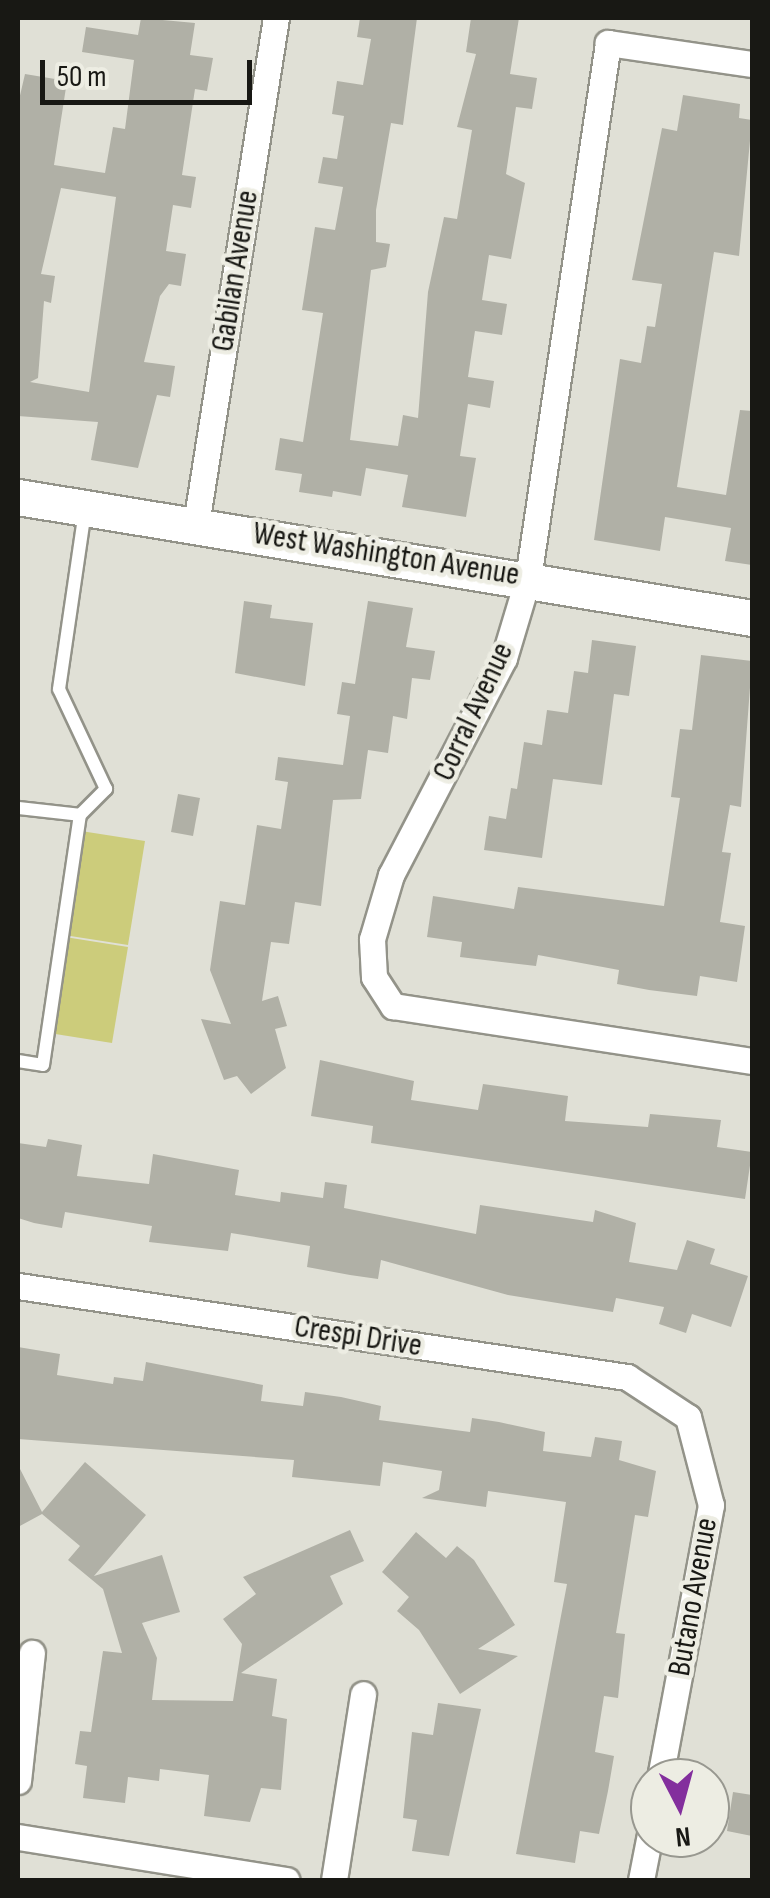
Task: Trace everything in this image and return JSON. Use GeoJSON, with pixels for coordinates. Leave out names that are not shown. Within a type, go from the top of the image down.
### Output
{"type":"FeatureCollection","features":[{"type":"Feature","properties":{"kind":"street","name":"Gabilan Avenue"},"geometry":{"type":"LineString","coordinates":[[196,524],[276,18]]}},
{"type":"Feature","properties":{"kind":"street","name":"Corral Avenue"},"geometry":{"type":"LineString","coordinates":[[752,64],[608,44],[528,578],[477,718],[392,875],[372,938],[374,976],[393,1006],[752,1060]]}},
{"type":"Feature","properties":{"kind":"street","name":"West Washington Avenue"},"geometry":{"type":"LineString","coordinates":[[18,497],[528,578],[752,618]]}},
{"type":"Feature","properties":{"kind":"street","name":"Crespi Drive"},"geometry":{"type":"LineString","coordinates":[[18,1286],[627,1378],[688,1417]]}},
{"type":"Feature","properties":{"kind":"street","name":"Butano Avenue"},"geometry":{"type":"LineString","coordinates":[[664,1758],[712,1505],[688,1417]]}},
{"type":"Feature","properties":{"kind":"street"},"geometry":{"type":"LineString","coordinates":[[18,1781],[32,1653]]}},
{"type":"Feature","properties":{"kind":"street"},"geometry":{"type":"LineString","coordinates":[[334,1880],[362,1694]]}},
{"type":"Feature","properties":{"kind":"street"},"geometry":{"type":"LineString","coordinates":[[18,1837],[287,1880]]}},
{"type":"Feature","properties":{"kind":"lane"},"geometry":{"type":"LineString","coordinates":[[18,1061],[44,1065],[80,815],[106,789],[59,689],[85,507]]}},
{"type":"Feature","properties":{"kind":"lane"},"geometry":{"type":"LineString","coordinates":[[18,808],[80,815]]}},
{"type":"Feature","properties":{"kind":"shaded area"},"geometry":{"type":"Polygon","coordinates":[[[81,831],[145,841],[128,945],[64,935],[81,831]]]}},
{"type":"Feature","properties":{"kind":"shaded area"},"geometry":{"type":"Polygon","coordinates":[[[65,937],[128,947],[112,1043],[49,1033],[65,937]]]}},
{"type":"Feature","properties":{"kind":"building"},"geometry":{"type":"Polygon","coordinates":[[[141,18],[195,23],[190,55],[213,58],[207,91],[195,89],[182,175],[196,177],[191,208],[173,205],[166,251],[186,254],[181,286],[169,284],[160,296],[144,362],[175,366],[170,397],[157,395],[138,468],[91,460],[98,422],[18,416],[18,104],[25,74],[67,81],[54,165],[105,173],[113,127],[125,129],[134,60],[82,52],[86,27],[138,35],[141,18]],[[61,188],[41,274],[55,276],[51,303],[44,301],[38,378],[30,382],[89,392],[116,197],[61,188]]]}},
{"type":"Feature","properties":{"kind":"building"},"geometry":{"type":"Polygon","coordinates":[[[360,18],[417,18],[403,125],[391,123],[376,210],[376,242],[390,244],[386,267],[371,270],[350,440],[398,446],[403,415],[418,418],[428,292],[444,217],[457,219],[472,130],[457,127],[476,54],[466,52],[471,18],[519,18],[510,74],[537,78],[532,109],[516,107],[506,174],[525,183],[511,259],[489,255],[482,300],[507,304],[502,335],[475,331],[468,377],[494,381],[490,408],[468,404],[460,456],[476,458],[466,517],[402,507],[408,475],[366,468],[361,496],[333,491],[332,497],[299,492],[302,474],[275,470],[280,438],[303,442],[323,313],[302,310],[315,227],[335,230],[343,187],[318,183],[323,157],[337,159],[344,116],[332,114],[337,81],[363,85],[371,39],[357,37],[360,18]]]}},
{"type":"Feature","properties":{"kind":"building"},"geometry":{"type":"Polygon","coordinates":[[[683,95],[740,104],[739,118],[752,120],[739,256],[714,252],[677,487],[726,495],[740,410],[752,411],[752,565],[725,561],[731,528],[665,517],[660,551],[594,540],[620,359],[641,363],[647,326],[655,327],[662,284],[632,280],[662,128],[677,131],[683,95]]]}},
{"type":"Feature","properties":{"kind":"building"},"geometry":{"type":"Polygon","coordinates":[[[244,601],[272,605],[270,618],[313,623],[305,686],[235,673],[244,601]]]}},
{"type":"Feature","properties":{"kind":"building"},"geometry":{"type":"Polygon","coordinates":[[[368,601],[413,608],[406,647],[435,651],[430,680],[412,678],[407,719],[393,716],[388,753],[368,750],[361,799],[333,800],[321,906],[295,902],[289,944],[271,942],[262,1001],[278,996],[287,1026],[275,1029],[286,1068],[251,1094],[237,1076],[224,1080],[201,1019],[231,1024],[210,970],[220,901],[245,905],[257,825],[281,829],[288,782],[275,780],[278,757],[343,765],[350,716],[337,714],[342,682],[355,684],[368,601]]]}},
{"type":"Feature","properties":{"kind":"building"},"geometry":{"type":"Polygon","coordinates":[[[592,640],[636,646],[629,696],[614,694],[602,785],[553,779],[542,858],[484,850],[489,816],[506,819],[511,788],[517,789],[524,742],[542,745],[547,710],[568,713],[574,671],[588,673],[592,640]]]}},
{"type":"Feature","properties":{"kind":"building"},"geometry":{"type":"Polygon","coordinates":[[[701,655],[752,661],[741,807],[730,805],[722,852],[731,853],[720,922],[745,926],[737,982],[700,976],[697,996],[649,990],[617,984],[619,970],[538,955],[536,966],[460,957],[462,942],[427,937],[433,896],[514,909],[518,887],[664,906],[680,798],[671,797],[680,729],[692,730],[701,655]]]}},
{"type":"Feature","properties":{"kind":"building"},"geometry":{"type":"Polygon","coordinates":[[[178,794],[200,798],[193,836],[171,832],[178,794]]]}},
{"type":"Feature","properties":{"kind":"building"},"geometry":{"type":"Polygon","coordinates":[[[320,1060],[414,1081],[411,1100],[478,1110],[483,1084],[568,1096],[565,1121],[648,1127],[650,1114],[721,1120],[717,1147],[752,1152],[745,1199],[371,1143],[373,1126],[311,1116],[320,1060]]]}},
{"type":"Feature","properties":{"kind":"building"},"geometry":{"type":"Polygon","coordinates":[[[48,1139],[82,1145],[77,1176],[149,1184],[153,1154],[239,1170],[235,1195],[280,1202],[281,1192],[323,1198],[325,1182],[347,1185],[344,1208],[476,1234],[480,1205],[593,1222],[595,1210],[636,1223],[629,1262],[677,1270],[687,1240],[715,1249],[710,1264],[748,1276],[731,1327],[692,1314],[686,1333],[659,1324],[664,1307],[616,1298],[613,1312],[508,1295],[381,1260],[378,1279],[307,1267],[310,1246],[231,1233],[228,1251],[149,1242],[152,1226],[65,1212],[62,1228],[34,1223],[18,1218],[18,1143],[46,1147],[48,1139]]]}},
{"type":"Feature","properties":{"kind":"building"},"geometry":{"type":"Polygon","coordinates":[[[18,1347],[60,1354],[57,1375],[113,1384],[114,1377],[143,1381],[146,1362],[263,1385],[261,1401],[303,1406],[305,1392],[381,1406],[379,1420],[470,1432],[472,1418],[499,1422],[545,1432],[543,1451],[591,1457],[595,1437],[622,1441],[619,1460],[656,1471],[648,1517],[635,1515],[616,1633],[625,1634],[618,1698],[604,1696],[595,1752],[614,1756],[608,1791],[599,1834],[580,1831],[575,1863],[516,1854],[567,1584],[554,1582],[566,1502],[488,1491],[486,1507],[422,1498],[439,1490],[442,1471],[383,1462],[380,1486],[292,1477],[294,1460],[18,1439],[18,1347]]]}},
{"type":"Feature","properties":{"kind":"building"},"geometry":{"type":"Polygon","coordinates":[[[85,1462],[146,1515],[94,1576],[162,1555],[180,1612],[142,1623],[157,1658],[152,1700],[233,1701],[242,1644],[223,1619],[256,1594],[243,1577],[350,1530],[364,1561],[330,1576],[343,1604],[241,1673],[277,1679],[272,1716],[287,1719],[281,1790],[261,1788],[250,1822],[204,1816],[209,1775],[160,1769],[159,1781],[128,1777],[125,1803],[83,1798],[87,1766],[75,1764],[80,1731],[91,1732],[103,1651],[122,1653],[103,1589],[68,1560],[80,1546],[42,1514],[18,1527],[18,1465],[42,1512],[85,1462]]]}},
{"type":"Feature","properties":{"kind":"building"},"geometry":{"type":"Polygon","coordinates":[[[416,1532],[446,1558],[457,1546],[474,1560],[515,1625],[478,1649],[518,1656],[460,1694],[419,1630],[397,1611],[409,1597],[382,1572],[416,1532]]]}},
{"type":"Feature","properties":{"kind":"building"},"geometry":{"type":"Polygon","coordinates":[[[438,1703],[481,1709],[449,1856],[412,1851],[417,1820],[403,1818],[412,1732],[433,1735],[438,1703]]]}},
{"type":"Feature","properties":{"kind":"building"},"geometry":{"type":"Polygon","coordinates":[[[733,1792],[752,1795],[752,1836],[730,1832],[733,1792]]]}}]}
